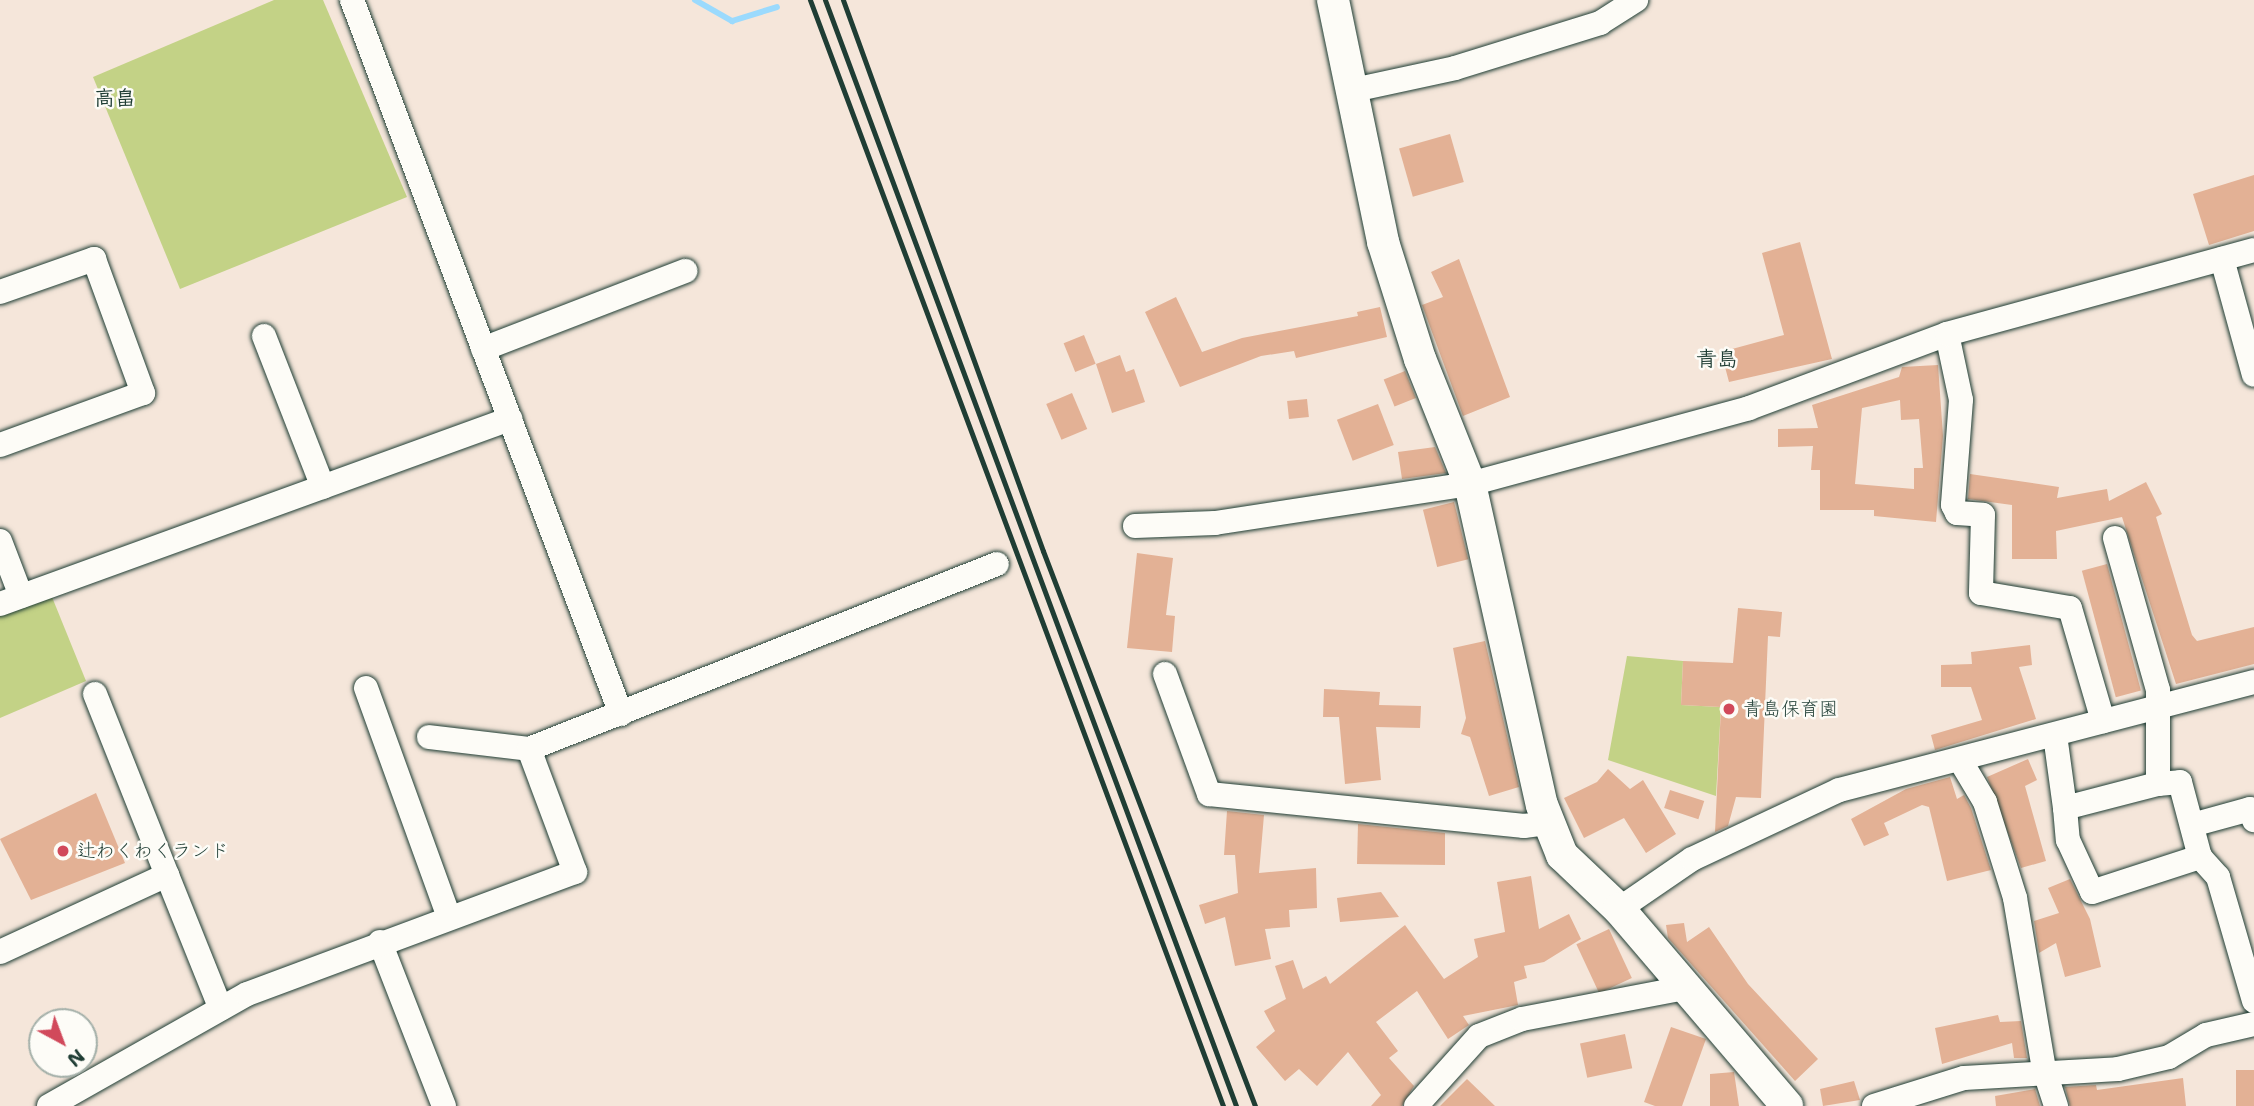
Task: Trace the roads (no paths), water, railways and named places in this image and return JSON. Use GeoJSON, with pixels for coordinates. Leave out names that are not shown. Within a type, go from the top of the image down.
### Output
{"type":"FeatureCollection","features":[{"type":"Feature","properties":{"kind":"street"},"geometry":{"type":"LineString","coordinates":[[352,0],[621,714]]}},
{"type":"Feature","properties":{"kind":"street"},"geometry":{"type":"LineString","coordinates":[[1333,0],[1349,91],[1383,242],[1420,359],[1470,484],[1497,619],[1549,823],[1562,855],[1619,909],[1787,1106]]}},
{"type":"Feature","properties":{"kind":"street"},"geometry":{"type":"LineString","coordinates":[[1349,91],[1455,68],[1600,23],[1636,0]]}},
{"type":"Feature","properties":{"kind":"street"},"geometry":{"type":"LineString","coordinates":[[1135,526],[1215,523],[1470,484],[1749,408],[1947,334],[2254,250]]}},
{"type":"Feature","properties":{"kind":"street"},"geometry":{"type":"LineString","coordinates":[[0,292],[94,259],[143,393],[0,444]]}},
{"type":"Feature","properties":{"kind":"street"},"geometry":{"type":"LineString","coordinates":[[2222,259],[2254,375]]}},
{"type":"Feature","properties":{"kind":"street"},"geometry":{"type":"LineString","coordinates":[[483,349],[685,271]]}},
{"type":"Feature","properties":{"kind":"street"},"geometry":{"type":"LineString","coordinates":[[1947,334],[1961,400],[1953,505],[1957,513],[1983,515],[1981,593],[2070,608],[2103,721]]}},
{"type":"Feature","properties":{"kind":"street"},"geometry":{"type":"LineString","coordinates":[[264,336],[323,487]]}},
{"type":"Feature","properties":{"kind":"street"},"geometry":{"type":"LineString","coordinates":[[0,541],[10,600],[510,419]]}},
{"type":"Feature","properties":{"kind":"street"},"geometry":{"type":"LineString","coordinates":[[2115,538],[2158,690],[2158,784]]}},
{"type":"Feature","properties":{"kind":"street"},"geometry":{"type":"LineString","coordinates":[[429,737],[529,749],[997,564]]}},
{"type":"Feature","properties":{"kind":"street"},"geometry":{"type":"LineString","coordinates":[[1165,674],[1209,794],[1524,826],[1549,823]]}},
{"type":"Feature","properties":{"kind":"street"},"geometry":{"type":"LineString","coordinates":[[1619,909],[1692,859],[1839,790],[2254,682]]}},
{"type":"Feature","properties":{"kind":"street"},"geometry":{"type":"LineString","coordinates":[[366,688],[449,917]]}},
{"type":"Feature","properties":{"kind":"street"},"geometry":{"type":"LineString","coordinates":[[95,694],[221,1009]]}},
{"type":"Feature","properties":{"kind":"street"},"geometry":{"type":"LineString","coordinates":[[2055,735],[2068,840],[2092,892],[2200,857]]}},
{"type":"Feature","properties":{"kind":"street"},"geometry":{"type":"LineString","coordinates":[[49,1106],[247,994],[380,942],[575,872],[529,749]]}},
{"type":"Feature","properties":{"kind":"street"},"geometry":{"type":"LineString","coordinates":[[1960,760],[1985,802],[2015,898],[2043,1069],[2056,1106]]}},
{"type":"Feature","properties":{"kind":"street"},"geometry":{"type":"LineString","coordinates":[[2065,807],[2158,784],[2180,782],[2200,857],[2218,877],[2244,938],[2254,1001]]}},
{"type":"Feature","properties":{"kind":"street"},"geometry":{"type":"LineString","coordinates":[[2192,825],[2250,809],[2254,820]]}},
{"type":"Feature","properties":{"kind":"street"},"geometry":{"type":"LineString","coordinates":[[0,952],[167,875]]}},
{"type":"Feature","properties":{"kind":"street"},"geometry":{"type":"LineString","coordinates":[[380,942],[444,1106]]}},
{"type":"Feature","properties":{"kind":"street"},"geometry":{"type":"LineString","coordinates":[[1416,1106],[1479,1036],[1522,1019],[1685,988]]}},
{"type":"Feature","properties":{"kind":"street"},"geometry":{"type":"LineString","coordinates":[[1874,1106],[1964,1078],[2043,1069],[2118,1069],[2169,1057],[2206,1035],[2254,1024]]}},
{"type":"Feature","properties":{"kind":"waterway"},"geometry":{"type":"LineString","coordinates":[[695,0],[732,21],[777,7]]}},
{"type":"Feature","properties":{"kind":"railway"},"geometry":{"type":"LineString","coordinates":[[810,0],[1223,1106]]}},
{"type":"Feature","properties":{"kind":"railway"},"geometry":{"type":"LineString","coordinates":[[825,0],[1236,1106]]}},
{"type":"Feature","properties":{"kind":"railway"},"geometry":{"type":"LineString","coordinates":[[843,0],[1043,551],[1255,1106]]}},
{"type":"Feature","properties":{"kind":"place","name":"青島保育園"},"geometry":{"type":"Point","coordinates":[1729,709]}},
{"type":"Feature","properties":{"kind":"place","name":"辻わくわくランド"},"geometry":{"type":"Point","coordinates":[63,851]}},
{"type":"Feature","properties":{"kind":"district","name":"高畠"},"geometry":{"type":"Point","coordinates":[115,98]}},
{"type":"Feature","properties":{"kind":"district","name":"青島"},"geometry":{"type":"Point","coordinates":[1717,359]}}]}
